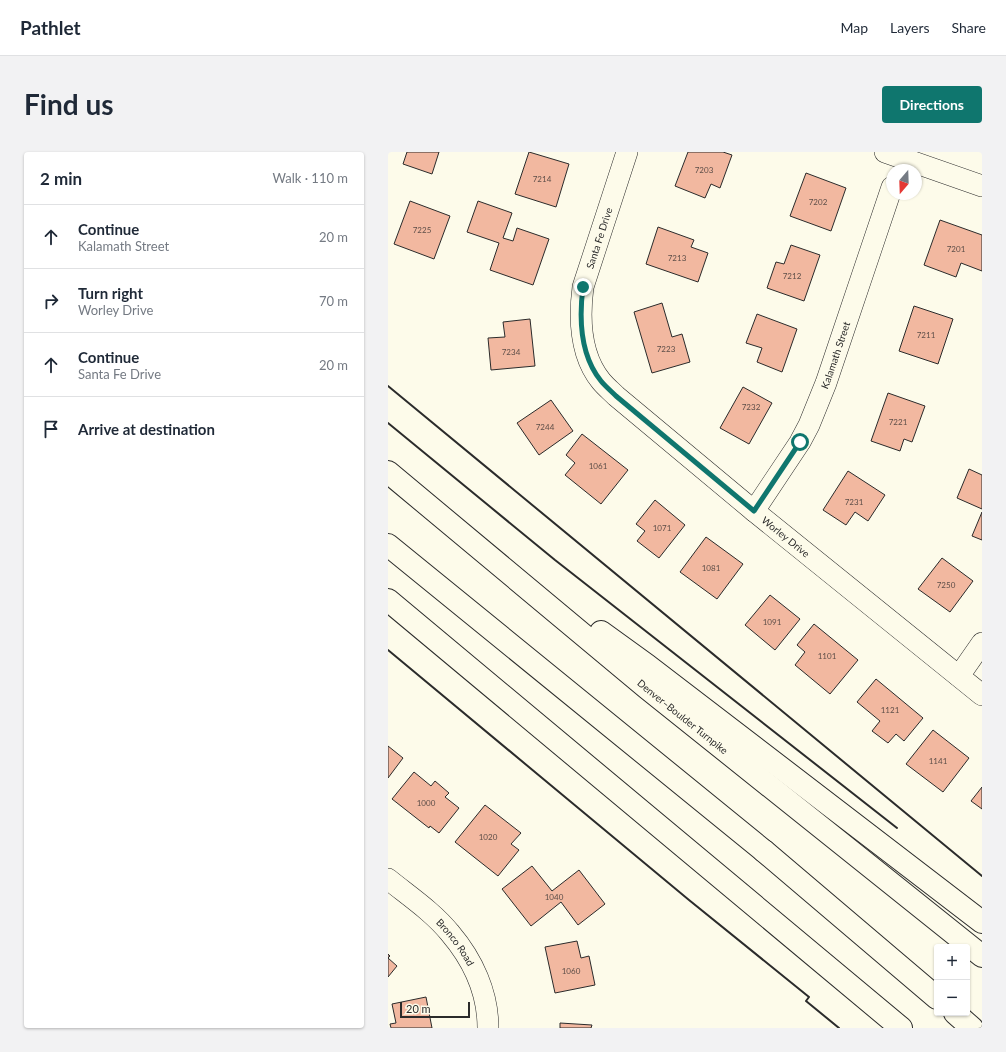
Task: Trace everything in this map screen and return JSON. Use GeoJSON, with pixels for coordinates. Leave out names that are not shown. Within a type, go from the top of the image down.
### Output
{"type":"FeatureCollection","features":[{"type":"Feature","properties":{"kind":"highway","name":"Denver–Boulder Turnpike"},"geometry":{"type":"LineString","coordinates":[[388,472],[647,688],[982,956]]}},
{"type":"Feature","properties":{"kind":"highway"},"geometry":{"type":"LineString","coordinates":[[417,495],[648,666],[982,922]]}},
{"type":"Feature","properties":{"kind":"highway"},"geometry":{"type":"LineString","coordinates":[[388,545],[764,851],[934,995]]}},
{"type":"Feature","properties":{"kind":"highway"},"geometry":{"type":"LineString","coordinates":[[388,600],[901,1028]]}},
{"type":"Feature","properties":{"kind":"highway"},"geometry":{"type":"LineString","coordinates":[[764,851],[934,980]]}},
{"type":"Feature","properties":{"kind":"highway"},"geometry":{"type":"LineString","coordinates":[[970,1007],[982,1017]]}},
{"type":"Feature","properties":{"kind":"highway"},"geometry":{"type":"LineString","coordinates":[[958,1016],[972,1028]]}},
{"type":"Feature","properties":{"kind":"street","name":"Santa Fe Drive"},"geometry":{"type":"LineString","coordinates":[[586,350],[581,324],[580,305],[583,287],[627,152]]}},
{"type":"Feature","properties":{"kind":"street"},"geometry":{"type":"LineString","coordinates":[[897,158],[982,186]]}},
{"type":"Feature","properties":{"kind":"street","name":"Kalamath Street"},"geometry":{"type":"LineString","coordinates":[[754,511],[800,442],[809,425],[826,383],[888,200]]}},
{"type":"Feature","properties":{"kind":"street","name":"Worley Drive"},"geometry":{"type":"LineString","coordinates":[[586,350],[591,364],[601,381],[616,396],[754,511],[982,695]]}},
{"type":"Feature","properties":{"kind":"street"},"geometry":{"type":"LineString","coordinates":[[959,676],[982,642]]}},
{"type":"Feature","properties":{"kind":"street","name":"Bronco Road"},"geometry":{"type":"LineString","coordinates":[[388,879],[446,928],[472,963],[485,998],[488,1028]]}},
{"type":"Feature","properties":{"kind":"building"},"geometry":{"type":"Polygon","coordinates":[[[407,152],[439,152],[432,174],[403,164],[407,152]]]}},
{"type":"Feature","properties":{"kind":"building"},"geometry":{"type":"Polygon","coordinates":[[[529,152],[569,164],[556,207],[515,194],[529,152]]]}},
{"type":"Feature","properties":{"kind":"building"},"geometry":{"type":"Polygon","coordinates":[[[688,152],[723,152],[732,155],[720,188],[711,184],[705,198],[675,186],[688,152]]]}},
{"type":"Feature","properties":{"kind":"building"},"geometry":{"type":"Polygon","coordinates":[[[806,173],[846,188],[831,231],[790,216],[806,173]]]}},
{"type":"Feature","properties":{"kind":"building"},"geometry":{"type":"Polygon","coordinates":[[[410,201],[450,216],[434,259],[394,244],[410,201]]]}},
{"type":"Feature","properties":{"kind":"building"},"geometry":{"type":"Polygon","coordinates":[[[478,201],[512,213],[503,238],[513,241],[517,228],[549,239],[533,285],[490,270],[499,243],[467,232],[478,201]]]}},
{"type":"Feature","properties":{"kind":"building"},"geometry":{"type":"Polygon","coordinates":[[[940,220],[982,235],[982,271],[961,263],[956,277],[924,265],[940,220]]]}},
{"type":"Feature","properties":{"kind":"building"},"geometry":{"type":"Polygon","coordinates":[[[658,227],[694,240],[691,247],[708,253],[698,282],[646,264],[658,227]]]}},
{"type":"Feature","properties":{"kind":"building"},"geometry":{"type":"Polygon","coordinates":[[[791,245],[820,255],[804,301],[767,288],[776,262],[784,264],[791,245]]]}},
{"type":"Feature","properties":{"kind":"building"},"geometry":{"type":"Polygon","coordinates":[[[662,303],[672,337],[682,334],[690,362],[652,373],[634,312],[662,303]]]}},
{"type":"Feature","properties":{"kind":"building"},"geometry":{"type":"Polygon","coordinates":[[[914,306],[953,319],[938,364],[899,351],[914,306]]]}},
{"type":"Feature","properties":{"kind":"building"},"geometry":{"type":"Polygon","coordinates":[[[757,314],[797,329],[782,372],[757,362],[762,348],[746,343],[757,314]]]}},
{"type":"Feature","properties":{"kind":"building"},"geometry":{"type":"Polygon","coordinates":[[[530,319],[535,366],[491,370],[488,338],[505,337],[503,322],[530,319]]]}},
{"type":"Feature","properties":{"kind":"building"},"geometry":{"type":"Polygon","coordinates":[[[743,387],[772,403],[749,444],[720,428],[743,387]]]}},
{"type":"Feature","properties":{"kind":"building"},"geometry":{"type":"Polygon","coordinates":[[[888,393],[925,406],[912,442],[904,439],[900,451],[871,441],[888,393]]]}},
{"type":"Feature","properties":{"kind":"building"},"geometry":{"type":"Polygon","coordinates":[[[551,400],[573,431],[539,455],[517,423],[551,400]]]}},
{"type":"Feature","properties":{"kind":"building"},"geometry":{"type":"Polygon","coordinates":[[[582,434],[628,470],[601,504],[565,475],[575,463],[566,455],[582,434]]]}},
{"type":"Feature","properties":{"kind":"building"},"geometry":{"type":"Polygon","coordinates":[[[969,469],[982,475],[982,509],[957,498],[969,469]]]}},
{"type":"Feature","properties":{"kind":"building"},"geometry":{"type":"Polygon","coordinates":[[[848,471],[885,495],[868,521],[855,512],[846,525],[823,510],[848,471]]]}},
{"type":"Feature","properties":{"kind":"building"},"geometry":{"type":"Polygon","coordinates":[[[655,500],[685,525],[659,558],[637,541],[645,531],[636,524],[655,500]]]}},
{"type":"Feature","properties":{"kind":"building"},"geometry":{"type":"Polygon","coordinates":[[[982,512],[982,540],[972,536],[982,512]]]}},
{"type":"Feature","properties":{"kind":"building"},"geometry":{"type":"Polygon","coordinates":[[[706,537],[743,564],[717,599],[680,572],[706,537]]]}},
{"type":"Feature","properties":{"kind":"building"},"geometry":{"type":"Polygon","coordinates":[[[942,558],[973,581],[950,612],[918,589],[942,558]]]}},
{"type":"Feature","properties":{"kind":"building"},"geometry":{"type":"Polygon","coordinates":[[[770,595],[800,619],[775,650],[745,625],[770,595]]]}},
{"type":"Feature","properties":{"kind":"building"},"geometry":{"type":"Polygon","coordinates":[[[814,624],[858,660],[830,694],[795,665],[805,652],[797,645],[814,624]]]}},
{"type":"Feature","properties":{"kind":"building"},"geometry":{"type":"Polygon","coordinates":[[[876,679],[923,718],[904,741],[896,734],[888,743],[872,731],[880,721],[857,702],[876,679]]]}},
{"type":"Feature","properties":{"kind":"building"},"geometry":{"type":"Polygon","coordinates":[[[933,730],[969,758],[943,792],[906,764],[933,730]]]}},
{"type":"Feature","properties":{"kind":"building"},"geometry":{"type":"Polygon","coordinates":[[[388,746],[403,758],[388,778],[388,746]]]}},
{"type":"Feature","properties":{"kind":"building"},"geometry":{"type":"Polygon","coordinates":[[[414,772],[431,786],[435,781],[449,793],[445,797],[459,808],[439,833],[430,826],[429,828],[392,799],[414,772]]]}},
{"type":"Feature","properties":{"kind":"building"},"geometry":{"type":"Polygon","coordinates":[[[982,787],[982,809],[971,801],[982,787]]]}},
{"type":"Feature","properties":{"kind":"building"},"geometry":{"type":"Polygon","coordinates":[[[485,805],[521,833],[511,844],[519,850],[498,876],[455,842],[485,805]]]}},
{"type":"Feature","properties":{"kind":"building"},"geometry":{"type":"Polygon","coordinates":[[[532,866],[552,891],[579,870],[605,904],[578,925],[561,902],[531,926],[502,889],[532,866]]]}},
{"type":"Feature","properties":{"kind":"building"},"geometry":{"type":"Polygon","coordinates":[[[577,941],[581,958],[589,956],[595,985],[555,993],[545,947],[577,941]]]}},
{"type":"Feature","properties":{"kind":"building"},"geometry":{"type":"Polygon","coordinates":[[[388,958],[397,966],[388,977],[388,958]]]}},
{"type":"Feature","properties":{"kind":"building"},"geometry":{"type":"Polygon","coordinates":[[[426,997],[432,1028],[391,1028],[390,1024],[396,1023],[392,1004],[426,997]]]}},
{"type":"Feature","properties":{"kind":"building"},"geometry":{"type":"Polygon","coordinates":[[[560,1023],[592,1025],[591,1028],[560,1028],[560,1023]]]}},
{"type":"Feature","properties":{"kind":"wall"},"geometry":{"type":"LineString","coordinates":[[388,386],[982,876]]}},
{"type":"Feature","properties":{"kind":"wall"},"geometry":{"type":"LineString","coordinates":[[388,423],[555,560],[897,828]]}},
{"type":"Feature","properties":{"kind":"wall"},"geometry":{"type":"LineString","coordinates":[[388,650],[689,900],[809,997],[806,1001],[839,1028]]}},
{"type":"Feature","properties":{"kind":"route"},"geometry":{"type":"LineString","coordinates":[[583,287],[580,305],[581,324],[586,350],[591,364],[601,381],[616,396],[754,511],[800,442]]}}]}
